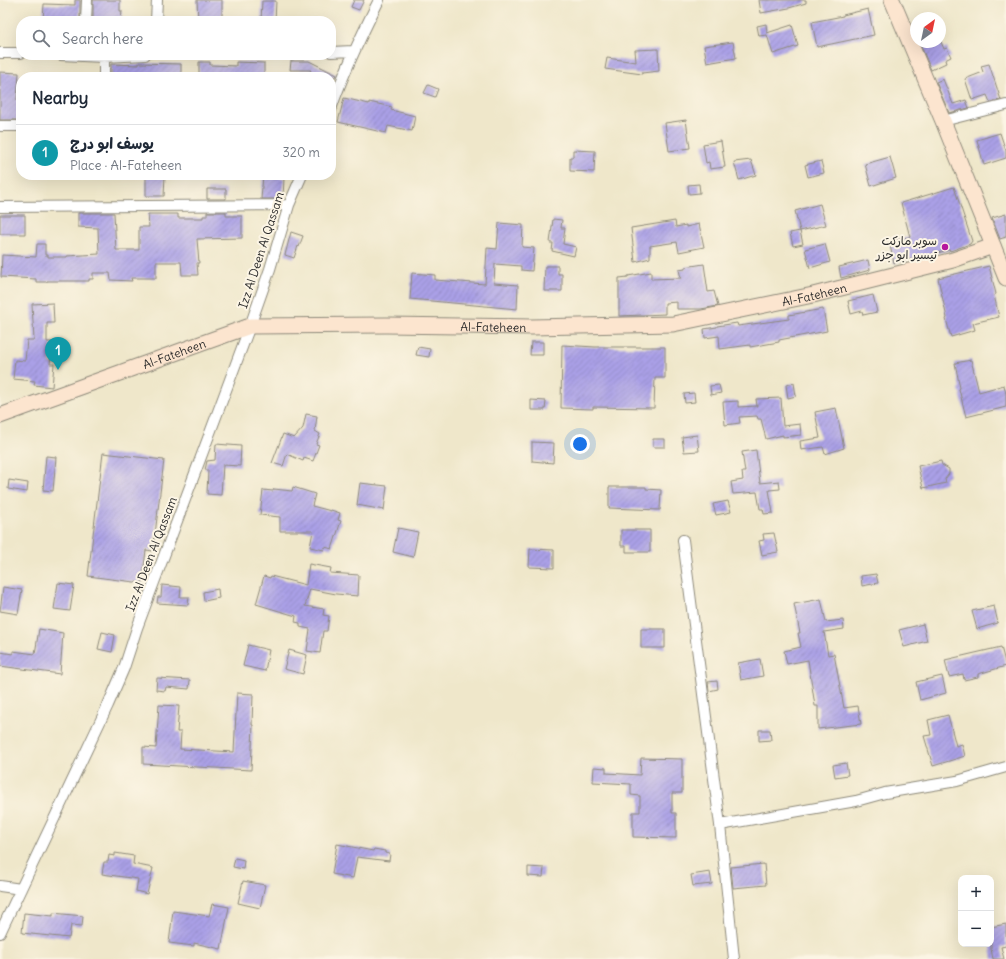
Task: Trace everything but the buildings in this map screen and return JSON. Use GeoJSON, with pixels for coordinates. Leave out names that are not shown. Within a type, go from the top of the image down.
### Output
{"type":"FeatureCollection","features":[{"type":"Feature","properties":{"kind":"street"},"geometry":{"type":"LineString","coordinates":[[86,16],[87,0]]}},
{"type":"Feature","properties":{"kind":"street"},"geometry":{"type":"LineString","coordinates":[[156,16],[157,0]]}},
{"type":"Feature","properties":{"kind":"street"},"geometry":{"type":"LineString","coordinates":[[336,95],[353,51],[379,0]]}},
{"type":"Feature","properties":{"kind":"street"},"geometry":{"type":"LineString","coordinates":[[892,0],[943,121],[1006,278]]}},
{"type":"Feature","properties":{"kind":"street"},"geometry":{"type":"LineString","coordinates":[[336,52],[353,51]]}},
{"type":"Feature","properties":{"kind":"street"},"geometry":{"type":"LineString","coordinates":[[0,53],[16,53]]}},
{"type":"Feature","properties":{"kind":"street"},"geometry":{"type":"LineString","coordinates":[[104,60],[104,72]]}},
{"type":"Feature","properties":{"kind":"street"},"geometry":{"type":"LineString","coordinates":[[943,121],[1006,105]]}},
{"type":"Feature","properties":{"kind":"street"},"geometry":{"type":"LineString","coordinates":[[0,126],[16,126]]}},
{"type":"Feature","properties":{"kind":"street","name":"Izz Al Deen Al Qassam"},"geometry":{"type":"LineString","coordinates":[[0,933],[124,668],[140,620],[250,326],[270,269],[289,205],[300,180]]}},
{"type":"Feature","properties":{"kind":"street"},"geometry":{"type":"LineString","coordinates":[[0,207],[289,205]]}},
{"type":"Feature","properties":{"kind":"street","name":"Al-Fateheen"},"geometry":{"type":"LineString","coordinates":[[0,416],[250,326],[386,325],[532,327],[673,324],[820,293],[953,260],[993,246]]}},
{"type":"Feature","properties":{"kind":"street"},"geometry":{"type":"LineString","coordinates":[[683,540],[720,824],[734,959]]}},
{"type":"Feature","properties":{"kind":"street"},"geometry":{"type":"LineString","coordinates":[[720,824],[856,801],[885,793],[957,781],[1006,767]]}},
{"type":"Feature","properties":{"kind":"street"},"geometry":{"type":"LineString","coordinates":[[0,886],[21,889]]}},
{"type":"Feature","properties":{"kind":"place","name":"سوبر ماركت تيسير ابو جزر"},"geometry":{"type":"Point","coordinates":[945,247]}},
{"type":"Feature","properties":{"kind":"place","name":"يوسف ابو درج"},"geometry":{"type":"Point","coordinates":[58,370]}}]}
